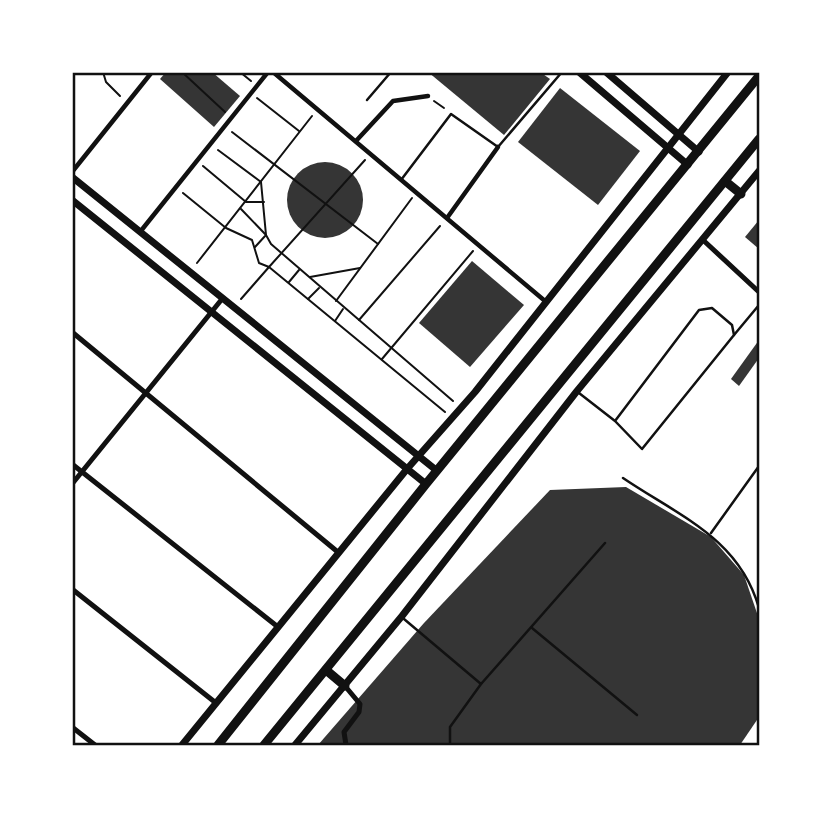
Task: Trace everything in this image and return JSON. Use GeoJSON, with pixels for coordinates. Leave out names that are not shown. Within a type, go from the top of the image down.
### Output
{"type":"FeatureCollection","features":[{"type":"Feature","properties":{"kind":"main road"},"geometry":{"type":"LineString","coordinates":[[218,745],[436,470],[759,76]]}},
{"type":"Feature","properties":{"kind":"main road"},"geometry":{"type":"LineString","coordinates":[[264,745],[759,139]]}},
{"type":"Feature","properties":{"kind":"main road"},"geometry":{"type":"LineString","coordinates":[[725,181],[741,194]]}},
{"type":"Feature","properties":{"kind":"main road"},"geometry":{"type":"LineString","coordinates":[[326,670],[345,686]]}},
{"type":"Feature","properties":{"kind":"street"},"geometry":{"type":"LineString","coordinates":[[152,72],[72,174],[222,299],[436,470]]}},
{"type":"Feature","properties":{"kind":"street"},"geometry":{"type":"LineString","coordinates":[[140,232],[231,117],[257,86],[273,72],[545,301]]}},
{"type":"Feature","properties":{"kind":"street"},"geometry":{"type":"LineString","coordinates":[[579,72],[688,165]]}},
{"type":"Feature","properties":{"kind":"street"},"geometry":{"type":"LineString","coordinates":[[606,72],[699,152]]}},
{"type":"Feature","properties":{"kind":"street"},"geometry":{"type":"LineString","coordinates":[[182,745],[407,469],[475,392],[666,147],[728,72]]}},
{"type":"Feature","properties":{"kind":"street"},"geometry":{"type":"LineString","coordinates":[[356,141],[393,100],[428,96]]}},
{"type":"Feature","properties":{"kind":"street"},"geometry":{"type":"LineString","coordinates":[[447,218],[498,148]]}},
{"type":"Feature","properties":{"kind":"street"},"geometry":{"type":"LineString","coordinates":[[295,745],[401,616],[577,391],[759,170]]}},
{"type":"Feature","properties":{"kind":"street"},"geometry":{"type":"LineString","coordinates":[[72,200],[426,484]]}},
{"type":"Feature","properties":{"kind":"street"},"geometry":{"type":"LineString","coordinates":[[703,240],[759,292]]}},
{"type":"Feature","properties":{"kind":"street"},"geometry":{"type":"LineString","coordinates":[[72,484],[222,299]]}},
{"type":"Feature","properties":{"kind":"street"},"geometry":{"type":"LineString","coordinates":[[72,332],[339,553]]}},
{"type":"Feature","properties":{"kind":"street"},"geometry":{"type":"LineString","coordinates":[[72,464],[278,627]]}},
{"type":"Feature","properties":{"kind":"street"},"geometry":{"type":"LineString","coordinates":[[72,589],[216,704]]}},
{"type":"Feature","properties":{"kind":"street"},"geometry":{"type":"LineString","coordinates":[[345,686],[360,704],[359,712],[344,732],[346,745]]}},
{"type":"Feature","properties":{"kind":"street"},"geometry":{"type":"LineString","coordinates":[[72,727],[95,745]]}},
{"type":"Feature","properties":{"kind":"lane"},"geometry":{"type":"LineString","coordinates":[[367,100],[391,72]]}},
{"type":"Feature","properties":{"kind":"lane"},"geometry":{"type":"LineString","coordinates":[[401,180],[451,114],[498,148],[562,72]]}},
{"type":"Feature","properties":{"kind":"lane"},"geometry":{"type":"LineString","coordinates":[[577,391],[615,421],[642,449],[759,305]]}},
{"type":"Feature","properties":{"kind":"lane"},"geometry":{"type":"LineString","coordinates":[[615,421],[699,310],[712,308],[732,325],[734,335]]}},
{"type":"Feature","properties":{"kind":"lane"},"geometry":{"type":"LineString","coordinates":[[710,533],[759,466]]}},
{"type":"Feature","properties":{"kind":"lane"},"geometry":{"type":"LineString","coordinates":[[623,478],[710,533],[736,558],[759,608]]}},
{"type":"Feature","properties":{"kind":"lane"},"geometry":{"type":"LineString","coordinates":[[450,745],[450,727],[481,684],[605,543]]}},
{"type":"Feature","properties":{"kind":"lane"},"geometry":{"type":"LineString","coordinates":[[401,616],[481,684]]}},
{"type":"Feature","properties":{"kind":"lane"},"geometry":{"type":"LineString","coordinates":[[531,628],[637,715]]}},
{"type":"Feature","properties":{"kind":"path"},"geometry":{"type":"LineString","coordinates":[[103,72],[106,82],[128,103]]}},
{"type":"Feature","properties":{"kind":"path"},"geometry":{"type":"LineString","coordinates":[[182,72],[231,117]]}},
{"type":"Feature","properties":{"kind":"path"},"geometry":{"type":"LineString","coordinates":[[240,72],[257,86]]}},
{"type":"Feature","properties":{"kind":"path"},"geometry":{"type":"LineString","coordinates":[[251,93],[300,132]]}},
{"type":"Feature","properties":{"kind":"path"},"geometry":{"type":"LineString","coordinates":[[428,96],[451,114]]}},
{"type":"Feature","properties":{"kind":"path"},"geometry":{"type":"LineString","coordinates":[[189,272],[317,109]]}},
{"type":"Feature","properties":{"kind":"path"},"geometry":{"type":"LineString","coordinates":[[225,126],[378,244]]}},
{"type":"Feature","properties":{"kind":"path"},"geometry":{"type":"LineString","coordinates":[[210,144],[261,182],[266,235],[254,248]]}},
{"type":"Feature","properties":{"kind":"path"},"geometry":{"type":"LineString","coordinates":[[234,308],[371,155]]}},
{"type":"Feature","properties":{"kind":"path"},"geometry":{"type":"LineString","coordinates":[[196,161],[246,202],[264,202]]}},
{"type":"Feature","properties":{"kind":"path"},"geometry":{"type":"LineString","coordinates":[[176,187],[226,228],[253,240],[259,263],[269,267],[289,283],[445,412]]}},
{"type":"Feature","properties":{"kind":"path"},"geometry":{"type":"LineString","coordinates":[[335,302],[416,192]]}},
{"type":"Feature","properties":{"kind":"path"},"geometry":{"type":"LineString","coordinates":[[241,209],[281,253],[335,302],[454,402]]}},
{"type":"Feature","properties":{"kind":"path"},"geometry":{"type":"LineString","coordinates":[[358,321],[447,218]]}},
{"type":"Feature","properties":{"kind":"path"},"geometry":{"type":"LineString","coordinates":[[382,360],[478,245]]}},
{"type":"Feature","properties":{"kind":"path"},"geometry":{"type":"LineString","coordinates":[[308,277],[361,268]]}},
{"type":"Feature","properties":{"kind":"path"},"geometry":{"type":"LineString","coordinates":[[289,283],[300,270]]}},
{"type":"Feature","properties":{"kind":"path"},"geometry":{"type":"LineString","coordinates":[[308,299],[319,287]]}},
{"type":"Feature","properties":{"kind":"path"},"geometry":{"type":"LineString","coordinates":[[335,321],[343,308]]}},
{"type":"Feature","properties":{"kind":"building"},"geometry":{"type":"Polygon","coordinates":[[[166,72],[212,72],[240,96],[214,127],[160,79],[166,72]]]}},
{"type":"Feature","properties":{"kind":"building"},"geometry":{"type":"Polygon","coordinates":[[[428,72],[540,72],[550,79],[504,135],[428,72]]]}},
{"type":"Feature","properties":{"kind":"building"},"geometry":{"type":"Polygon","coordinates":[[[560,88],[640,151],[598,205],[518,142],[560,88]]]}},
{"type":"Feature","properties":{"kind":"building"},"geometry":{"type":"Polygon","coordinates":[[[325,162],[339,165],[352,173],[360,186],[363,200],[360,214],[352,227],[339,235],[325,238],[311,235],[298,227],[290,214],[287,200],[290,186],[298,173],[311,165],[325,162]]]}},
{"type":"Feature","properties":{"kind":"building"},"geometry":{"type":"Polygon","coordinates":[[[759,220],[759,249],[745,237],[759,220]]]}},
{"type":"Feature","properties":{"kind":"building"},"geometry":{"type":"Polygon","coordinates":[[[472,261],[524,305],[470,367],[419,323],[472,261]]]}},
{"type":"Feature","properties":{"kind":"building"},"geometry":{"type":"Polygon","coordinates":[[[759,340],[759,358],[739,386],[731,379],[759,340]]]}},
{"type":"Feature","properties":{"kind":"building"},"geometry":{"type":"Polygon","coordinates":[[[626,487],[711,537],[744,575],[759,619],[759,717],[740,745],[318,745],[424,623],[550,490],[626,487]]]}}]}
